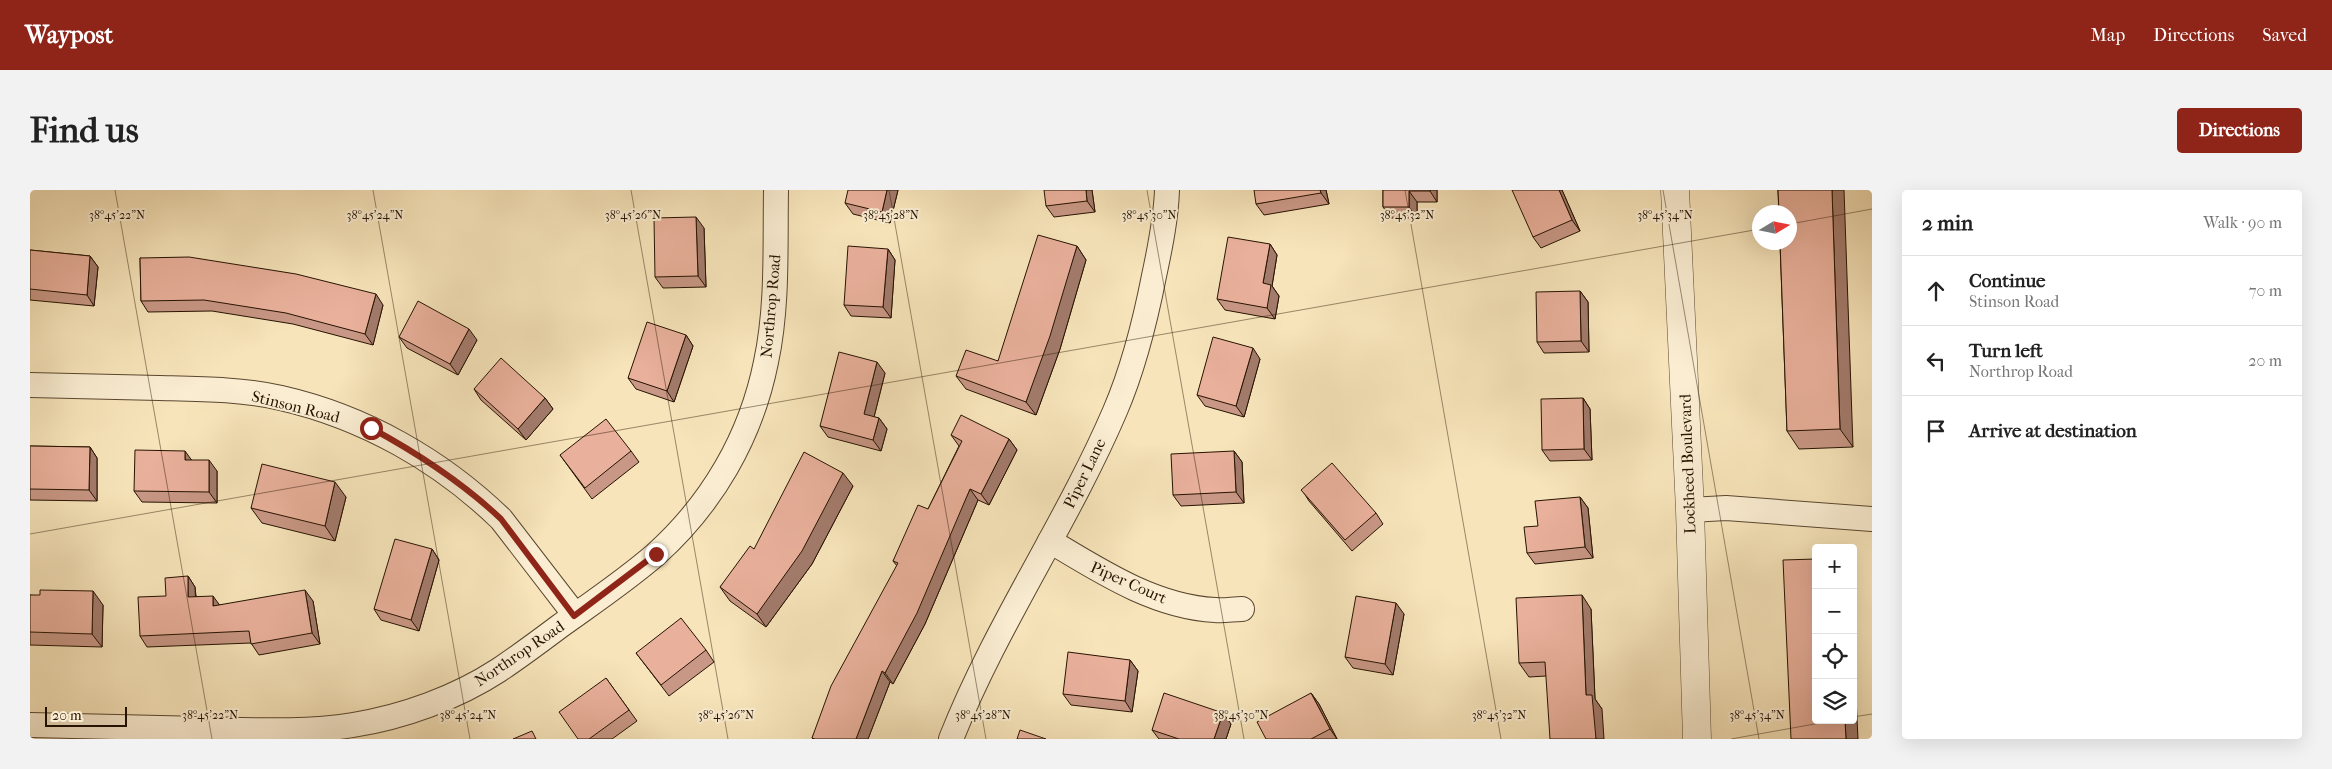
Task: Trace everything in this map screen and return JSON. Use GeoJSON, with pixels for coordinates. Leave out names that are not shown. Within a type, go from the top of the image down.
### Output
{"type":"FeatureCollection","features":[{"type":"Feature","properties":{"kind":"street","name":"Northrop Road"},"geometry":{"type":"LineString","coordinates":[[30,725],[255,730],[329,729],[390,717],[454,694],[498,671],[656,554],[709,496],[738,445],[752,414],[766,362],[773,310],[776,190]]}},
{"type":"Feature","properties":{"kind":"street","name":"Piper Lane"},"geometry":{"type":"LineString","coordinates":[[950,739],[967,698],[1050,541],[1115,411],[1145,324],[1159,252],[1167,190]]}},
{"type":"Feature","properties":{"kind":"street","name":"Lockheed Boulevard"},"geometry":{"type":"LineString","coordinates":[[1676,190],[1690,510],[1696,739]]}},
{"type":"Feature","properties":{"kind":"street","name":"Stinson Road"},"geometry":{"type":"LineString","coordinates":[[30,385],[237,392],[280,398],[327,411],[371,428],[414,451],[435,465],[501,519],[574,616]]}},
{"type":"Feature","properties":{"kind":"street"},"geometry":{"type":"LineString","coordinates":[[1690,510],[1726,508],[1872,519]]}},
{"type":"Feature","properties":{"kind":"street","name":"Piper Court"},"geometry":{"type":"LineString","coordinates":[[1050,541],[1093,567],[1151,596],[1184,605],[1216,610],[1242,609]]}},
{"type":"Feature","properties":{"kind":"building"},"geometry":{"type":"Polygon","coordinates":[[[848,190],[887,190],[882,212],[845,203],[848,190]]]}},
{"type":"Feature","properties":{"kind":"building"},"geometry":{"type":"Polygon","coordinates":[[[1044,190],[1086,190],[1087,201],[1046,206],[1044,190]]]}},
{"type":"Feature","properties":{"kind":"building"},"geometry":{"type":"Polygon","coordinates":[[[1254,190],[1320,190],[1321,193],[1256,204],[1254,190]]]}},
{"type":"Feature","properties":{"kind":"building"},"geometry":{"type":"Polygon","coordinates":[[[1383,190],[1430,191],[1409,191],[1409,207],[1383,207],[1383,190]]]}},
{"type":"Feature","properties":{"kind":"building"},"geometry":{"type":"Polygon","coordinates":[[[1512,190],[1559,190],[1572,220],[1533,237],[1512,190]]]}},
{"type":"Feature","properties":{"kind":"building"},"geometry":{"type":"Polygon","coordinates":[[[1778,190],[1832,190],[1840,429],[1787,431],[1780,250],[1797,250],[1797,205],[1779,205],[1778,190]]]}},
{"type":"Feature","properties":{"kind":"building"},"geometry":{"type":"Polygon","coordinates":[[[696,217],[698,276],[655,277],[654,218],[696,217]]]}},
{"type":"Feature","properties":{"kind":"building"},"geometry":{"type":"Polygon","coordinates":[[[1038,235],[1077,246],[1050,336],[1026,402],[956,376],[966,350],[998,361],[1038,235]]]}},
{"type":"Feature","properties":{"kind":"building"},"geometry":{"type":"Polygon","coordinates":[[[1228,237],[1270,244],[1263,283],[1271,285],[1267,308],[1217,299],[1228,237]]]}},
{"type":"Feature","properties":{"kind":"building"},"geometry":{"type":"Polygon","coordinates":[[[848,246],[888,249],[883,307],[844,305],[848,246]]]}},
{"type":"Feature","properties":{"kind":"building"},"geometry":{"type":"Polygon","coordinates":[[[30,250],[90,256],[87,295],[30,289],[30,250]]]}},
{"type":"Feature","properties":{"kind":"building"},"geometry":{"type":"Polygon","coordinates":[[[189,257],[296,274],[376,294],[365,334],[286,313],[204,300],[141,301],[140,258],[189,257]]]}},
{"type":"Feature","properties":{"kind":"building"},"geometry":{"type":"Polygon","coordinates":[[[1580,291],[1581,341],[1537,342],[1536,292],[1580,291]]]}},
{"type":"Feature","properties":{"kind":"building"},"geometry":{"type":"Polygon","coordinates":[[[418,301],[469,329],[450,364],[399,337],[418,301]]]}},
{"type":"Feature","properties":{"kind":"building"},"geometry":{"type":"Polygon","coordinates":[[[647,322],[686,335],[667,391],[628,378],[647,322]]]}},
{"type":"Feature","properties":{"kind":"building"},"geometry":{"type":"Polygon","coordinates":[[[1213,337],[1253,348],[1236,406],[1197,395],[1213,337]]]}},
{"type":"Feature","properties":{"kind":"building"},"geometry":{"type":"Polygon","coordinates":[[[839,352],[877,362],[864,414],[879,418],[873,440],[820,426],[839,352]]]}},
{"type":"Feature","properties":{"kind":"building"},"geometry":{"type":"Polygon","coordinates":[[[501,358],[545,398],[518,429],[474,389],[501,358]]]}},
{"type":"Feature","properties":{"kind":"building"},"geometry":{"type":"Polygon","coordinates":[[[1583,398],[1584,449],[1542,450],[1541,399],[1583,398]]]}},
{"type":"Feature","properties":{"kind":"building"},"geometry":{"type":"Polygon","coordinates":[[[961,415],[1009,439],[981,494],[970,489],[917,613],[885,673],[882,671],[856,739],[812,738],[831,686],[898,563],[893,561],[918,505],[928,509],[962,441],[951,435],[961,415]]]}},
{"type":"Feature","properties":{"kind":"building"},"geometry":{"type":"Polygon","coordinates":[[[606,419],[631,451],[585,488],[560,455],[606,419]]]}},
{"type":"Feature","properties":{"kind":"building"},"geometry":{"type":"Polygon","coordinates":[[[30,446],[90,447],[89,490],[30,489],[30,446]]]}},
{"type":"Feature","properties":{"kind":"building"},"geometry":{"type":"Polygon","coordinates":[[[135,450],[185,451],[185,460],[209,460],[209,492],[134,491],[135,450]]]}},
{"type":"Feature","properties":{"kind":"building"},"geometry":{"type":"Polygon","coordinates":[[[1234,451],[1236,492],[1173,495],[1171,454],[1234,451]]]}},
{"type":"Feature","properties":{"kind":"building"},"geometry":{"type":"Polygon","coordinates":[[[804,452],[843,473],[802,551],[757,614],[720,587],[750,546],[754,549],[804,452]]]}},
{"type":"Feature","properties":{"kind":"building"},"geometry":{"type":"Polygon","coordinates":[[[1332,463],[1376,513],[1345,540],[1301,490],[1332,463]]]}},
{"type":"Feature","properties":{"kind":"building"},"geometry":{"type":"Polygon","coordinates":[[[262,464],[335,482],[325,526],[251,508],[262,464]]]}},
{"type":"Feature","properties":{"kind":"building"},"geometry":{"type":"Polygon","coordinates":[[[1580,497],[1585,547],[1527,553],[1524,527],[1538,526],[1535,501],[1580,497]]]}},
{"type":"Feature","properties":{"kind":"building"},"geometry":{"type":"Polygon","coordinates":[[[395,539],[432,549],[411,620],[374,609],[395,539]]]}},
{"type":"Feature","properties":{"kind":"building"},"geometry":{"type":"Polygon","coordinates":[[[1812,559],[1812,724],[1845,724],[1846,739],[1791,739],[1783,560],[1812,559]]]}},
{"type":"Feature","properties":{"kind":"building"},"geometry":{"type":"Polygon","coordinates":[[[188,576],[188,597],[213,596],[213,606],[305,590],[312,633],[251,644],[249,631],[140,636],[138,597],[166,596],[165,578],[188,576]]]}},
{"type":"Feature","properties":{"kind":"building"},"geometry":{"type":"Polygon","coordinates":[[[40,590],[93,591],[92,634],[30,632],[30,595],[40,595],[40,590]]]}},
{"type":"Feature","properties":{"kind":"building"},"geometry":{"type":"Polygon","coordinates":[[[1582,595],[1586,695],[1592,695],[1596,739],[1550,739],[1545,662],[1519,663],[1516,598],[1582,595]]]}},
{"type":"Feature","properties":{"kind":"building"},"geometry":{"type":"Polygon","coordinates":[[[1356,596],[1396,603],[1385,664],[1345,657],[1356,596]]]}},
{"type":"Feature","properties":{"kind":"building"},"geometry":{"type":"Polygon","coordinates":[[[681,618],[706,650],[661,685],[636,653],[681,618]]]}},
{"type":"Feature","properties":{"kind":"building"},"geometry":{"type":"Polygon","coordinates":[[[1068,652],[1130,660],[1125,701],[1063,694],[1068,652]]]}},
{"type":"Feature","properties":{"kind":"building"},"geometry":{"type":"Polygon","coordinates":[[[606,678],[629,710],[589,739],[578,739],[559,712],[606,678]]]}},
{"type":"Feature","properties":{"kind":"building"},"geometry":{"type":"Polygon","coordinates":[[[1164,693],[1223,713],[1214,739],[1179,739],[1152,730],[1164,693]]]}},
{"type":"Feature","properties":{"kind":"building"},"geometry":{"type":"Polygon","coordinates":[[[1311,693],[1330,729],[1311,739],[1266,739],[1257,722],[1311,693]]]}},
{"type":"Feature","properties":{"kind":"building"},"geometry":{"type":"Polygon","coordinates":[[[1020,730],[1046,739],[1017,739],[1020,730]]]}},
{"type":"Feature","properties":{"kind":"building"},"geometry":{"type":"Polygon","coordinates":[[[532,731],[536,739],[513,739],[532,731]]]}},
{"type":"Feature","properties":{"kind":"route"},"geometry":{"type":"LineString","coordinates":[[371,428],[414,451],[449,475],[501,519],[574,616],[656,554]]}}]}
